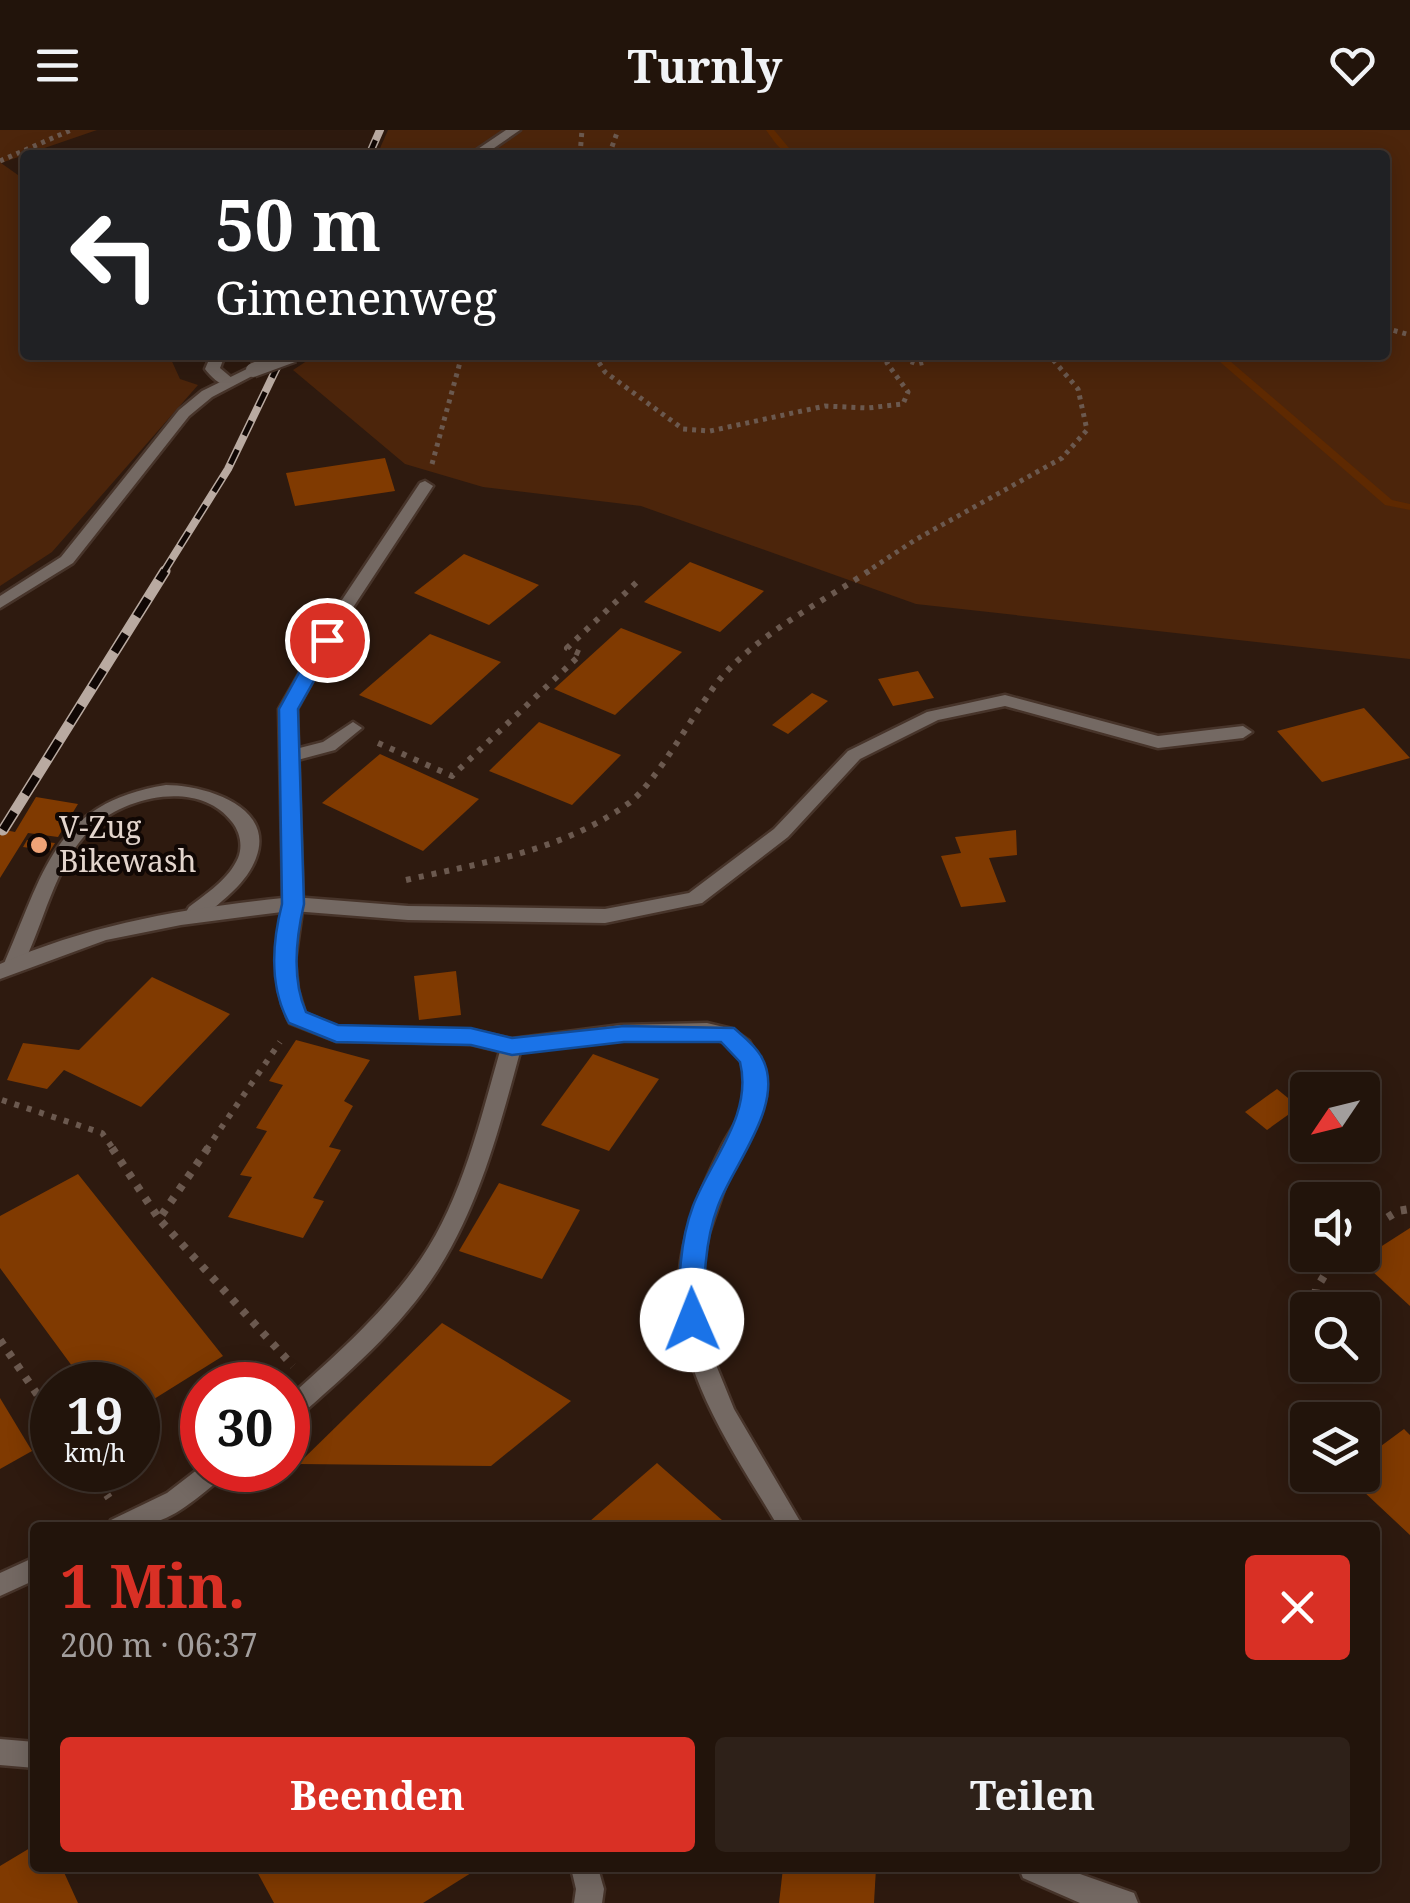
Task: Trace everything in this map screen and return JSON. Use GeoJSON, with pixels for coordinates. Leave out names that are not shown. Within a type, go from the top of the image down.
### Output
{"type":"FeatureCollection","features":[{"type":"Feature","properties":{"kind":"street"},"geometry":{"type":"LineString","coordinates":[[483,150],[514,130]]}},
{"type":"Feature","properties":{"kind":"street"},"geometry":{"type":"LineString","coordinates":[[216,360],[212,368],[228,382]]}},
{"type":"Feature","properties":{"kind":"street"},"geometry":{"type":"LineString","coordinates":[[0,603],[66,560],[184,413],[228,382],[280,360]]}},
{"type":"Feature","properties":{"kind":"street"},"geometry":{"type":"LineString","coordinates":[[426,486],[346,606],[288,709],[293,904],[287,927],[286,994],[297,1018],[336,1034],[471,1037],[512,1046],[596,1036],[705,1032],[726,1034],[751,1059],[754,1105],[705,1207],[691,1267],[692,1320],[698,1352],[713,1388],[789,1522]]}},
{"type":"Feature","properties":{"kind":"street"},"geometry":{"type":"LineString","coordinates":[[6,969],[82,941],[196,912],[293,904],[408,912],[605,916],[695,898],[781,833],[854,755],[933,716],[1005,700],[1158,742],[1243,732]]}},
{"type":"Feature","properties":{"kind":"street"},"geometry":{"type":"LineString","coordinates":[[290,756],[330,746],[351,730]]}},
{"type":"Feature","properties":{"kind":"street"},"geometry":{"type":"LineString","coordinates":[[6,969],[71,842],[97,815],[136,796],[195,793],[220,801],[249,833],[249,853],[238,874],[196,912]]}},
{"type":"Feature","properties":{"kind":"street"},"geometry":{"type":"LineString","coordinates":[[310,1393],[415,1286],[446,1234],[489,1128],[512,1046]]}},
{"type":"Feature","properties":{"kind":"street"},"geometry":{"type":"LineString","coordinates":[[132,1522],[187,1492]]}},
{"type":"Feature","properties":{"kind":"street"},"geometry":{"type":"LineString","coordinates":[[0,1585],[30,1570]]}},
{"type":"Feature","properties":{"kind":"street"},"geometry":{"type":"LineString","coordinates":[[0,1752],[30,1755]]}},
{"type":"Feature","properties":{"kind":"street"},"geometry":{"type":"LineString","coordinates":[[586,1872],[588,1903]]}},
{"type":"Feature","properties":{"kind":"street"},"geometry":{"type":"LineString","coordinates":[[1042,1872],[1124,1903]]}},
{"type":"Feature","properties":{"kind":"path"},"geometry":{"type":"LineString","coordinates":[[25,150],[70,130]]}},
{"type":"Feature","properties":{"kind":"path"},"geometry":{"type":"LineString","coordinates":[[426,486],[461,360]]}},
{"type":"Feature","properties":{"kind":"path"},"geometry":{"type":"LineString","coordinates":[[597,360],[605,372],[682,430],[710,432],[825,406],[868,408],[903,404],[908,392],[887,363],[889,360]]}},
{"type":"Feature","properties":{"kind":"path"},"geometry":{"type":"LineString","coordinates":[[388,884],[528,853],[573,838],[632,800],[722,677],[767,639],[915,540],[1062,458],[1087,430],[1078,389],[1053,360]]}},
{"type":"Feature","properties":{"kind":"path"},"geometry":{"type":"LineString","coordinates":[[351,730],[452,776],[581,654],[567,648],[639,580]]}},
{"type":"Feature","properties":{"kind":"path"},"geometry":{"type":"LineString","coordinates":[[159,1218],[297,1018]]}},
{"type":"Feature","properties":{"kind":"path"},"geometry":{"type":"LineString","coordinates":[[1,1100],[102,1133],[159,1218],[314,1389]]}},
{"type":"Feature","properties":{"kind":"path"},"geometry":{"type":"LineString","coordinates":[[1380,1224],[1410,1208]]}},
{"type":"Feature","properties":{"kind":"path"},"geometry":{"type":"LineString","coordinates":[[0,1340],[30,1384]]}},
{"type":"Feature","properties":{"kind":"shaded area"},"geometry":{"type":"Polygon","coordinates":[[[0,130],[97,130],[39,150],[20,150],[20,156],[1,163],[20,176],[20,360],[171,360],[180,379],[198,385],[52,552],[0,586],[0,130]]]}},
{"type":"Feature","properties":{"kind":"shaded area"},"geometry":{"type":"Polygon","coordinates":[[[388,130],[504,130],[474,150],[379,150],[388,130]]]}},
{"type":"Feature","properties":{"kind":"shaded area"},"geometry":{"type":"Polygon","coordinates":[[[522,130],[1410,130],[1410,659],[916,604],[641,506],[483,487],[405,464],[293,370],[308,360],[1390,360],[1390,150],[492,150],[522,130]]]}},
{"type":"Feature","properties":{"kind":"building"},"geometry":{"type":"Polygon","coordinates":[[[385,458],[395,491],[295,506],[286,473],[385,458]]]}},
{"type":"Feature","properties":{"kind":"building"},"geometry":{"type":"Polygon","coordinates":[[[464,554],[539,585],[489,625],[414,593],[464,554]]]}},
{"type":"Feature","properties":{"kind":"building"},"geometry":{"type":"Polygon","coordinates":[[[690,562],[764,591],[720,632],[644,602],[690,562]]]}},
{"type":"Feature","properties":{"kind":"building"},"geometry":{"type":"Polygon","coordinates":[[[621,628],[682,652],[615,715],[554,689],[621,628]]]}},
{"type":"Feature","properties":{"kind":"building"},"geometry":{"type":"Polygon","coordinates":[[[430,634],[501,662],[431,725],[359,695],[430,634]]]}},
{"type":"Feature","properties":{"kind":"building"},"geometry":{"type":"Polygon","coordinates":[[[918,671],[934,698],[893,706],[878,679],[918,671]]]}},
{"type":"Feature","properties":{"kind":"building"},"geometry":{"type":"Polygon","coordinates":[[[812,693],[828,701],[788,734],[772,725],[812,693]]]}},
{"type":"Feature","properties":{"kind":"building"},"geometry":{"type":"Polygon","coordinates":[[[1364,708],[1410,758],[1322,782],[1277,731],[1364,708]]]}},
{"type":"Feature","properties":{"kind":"building"},"geometry":{"type":"Polygon","coordinates":[[[539,722],[621,755],[572,805],[489,771],[539,722]]]}},
{"type":"Feature","properties":{"kind":"building"},"geometry":{"type":"Polygon","coordinates":[[[380,754],[479,799],[423,851],[322,803],[380,754]]]}},
{"type":"Feature","properties":{"kind":"building"},"geometry":{"type":"Polygon","coordinates":[[[36,797],[78,804],[58,837],[28,833],[0,878],[0,829],[15,832],[36,797]]]}},
{"type":"Feature","properties":{"kind":"building"},"geometry":{"type":"Polygon","coordinates":[[[1016,830],[1017,855],[989,858],[1006,902],[961,907],[941,856],[961,853],[955,837],[1016,830]]]}},
{"type":"Feature","properties":{"kind":"building","name":"V-Zug Bikewash"},"geometry":{"type":"Polygon","coordinates":[[[27,840],[55,843],[50,851],[23,847],[27,840]]]}},
{"type":"Feature","properties":{"kind":"building"},"geometry":{"type":"Polygon","coordinates":[[[456,971],[461,1015],[419,1020],[414,976],[456,971]]]}},
{"type":"Feature","properties":{"kind":"building"},"geometry":{"type":"Polygon","coordinates":[[[152,977],[230,1014],[141,1107],[64,1070],[47,1089],[7,1080],[23,1043],[79,1050],[152,977]]]}},
{"type":"Feature","properties":{"kind":"building"},"geometry":{"type":"Polygon","coordinates":[[[296,1040],[370,1060],[344,1101],[353,1106],[329,1147],[341,1150],[313,1198],[324,1201],[303,1238],[228,1217],[252,1177],[240,1175],[267,1131],[256,1128],[283,1085],[269,1081],[296,1040]]]}},
{"type":"Feature","properties":{"kind":"building"},"geometry":{"type":"Polygon","coordinates":[[[593,1054],[659,1079],[609,1151],[541,1125],[593,1054]]]}},
{"type":"Feature","properties":{"kind":"building"},"geometry":{"type":"Polygon","coordinates":[[[1277,1089],[1290,1100],[1290,1113],[1267,1130],[1245,1112],[1277,1089]]]}},
{"type":"Feature","properties":{"kind":"building"},"geometry":{"type":"Polygon","coordinates":[[[78,1174],[223,1356],[213,1362],[180,1362],[180,1383],[160,1395],[160,1362],[69,1362],[0,1268],[0,1216],[78,1174]]]}},
{"type":"Feature","properties":{"kind":"building"},"geometry":{"type":"Polygon","coordinates":[[[499,1183],[580,1210],[542,1279],[459,1251],[499,1183]]]}},
{"type":"Feature","properties":{"kind":"building"},"geometry":{"type":"Polygon","coordinates":[[[1410,1228],[1410,1306],[1373,1272],[1380,1272],[1380,1247],[1410,1228]]]}},
{"type":"Feature","properties":{"kind":"building"},"geometry":{"type":"Polygon","coordinates":[[[442,1323],[571,1401],[491,1466],[310,1464],[310,1452],[442,1323]]]}},
{"type":"Feature","properties":{"kind":"building"},"geometry":{"type":"Polygon","coordinates":[[[0,1398],[30,1452],[0,1469],[0,1398]]]}},
{"type":"Feature","properties":{"kind":"building"},"geometry":{"type":"Polygon","coordinates":[[[1404,1429],[1410,1435],[1410,1535],[1364,1492],[1380,1492],[1380,1447],[1404,1429]]]}},
{"type":"Feature","properties":{"kind":"building"},"geometry":{"type":"Polygon","coordinates":[[[657,1463],[723,1521],[722,1522],[589,1522],[657,1463]]]}},
{"type":"Feature","properties":{"kind":"building"},"geometry":{"type":"Polygon","coordinates":[[[30,1848],[30,1872],[64,1872],[78,1903],[0,1903],[0,1866],[30,1848]]]}},
{"type":"Feature","properties":{"kind":"building"},"geometry":{"type":"Polygon","coordinates":[[[257,1872],[473,1872],[423,1903],[274,1903],[257,1872]]]}},
{"type":"Feature","properties":{"kind":"building"},"geometry":{"type":"Polygon","coordinates":[[[783,1872],[876,1872],[874,1903],[779,1903],[783,1872]]]}},
{"type":"Feature","properties":{"kind":"waterway"},"geometry":{"type":"LineString","coordinates":[[770,130],[786,150]]}},
{"type":"Feature","properties":{"kind":"waterway"},"geometry":{"type":"LineString","coordinates":[[1223,360],[1389,503],[1410,507]]}},
{"type":"Feature","properties":{"kind":"railway"},"geometry":{"type":"LineString","coordinates":[[371,150],[380,130]]}},
{"type":"Feature","properties":{"kind":"railway"},"geometry":{"type":"LineString","coordinates":[[163,573],[228,469],[281,360]]}},
{"type":"Feature","properties":{"kind":"railway"},"geometry":{"type":"LineString","coordinates":[[3,830],[165,571]]}},
{"type":"Feature","properties":{"kind":"place","name":"V-Zug Bikewash"},"geometry":{"type":"Point","coordinates":[39,845]}},
{"type":"Feature","properties":{"kind":"route"},"geometry":{"type":"LineString","coordinates":[[327,640],[288,709],[293,904],[287,927],[286,994],[297,1018],[336,1034],[471,1037],[512,1046],[624,1034],[726,1034],[751,1059],[754,1105],[705,1207],[691,1267],[692,1320]]}}]}
